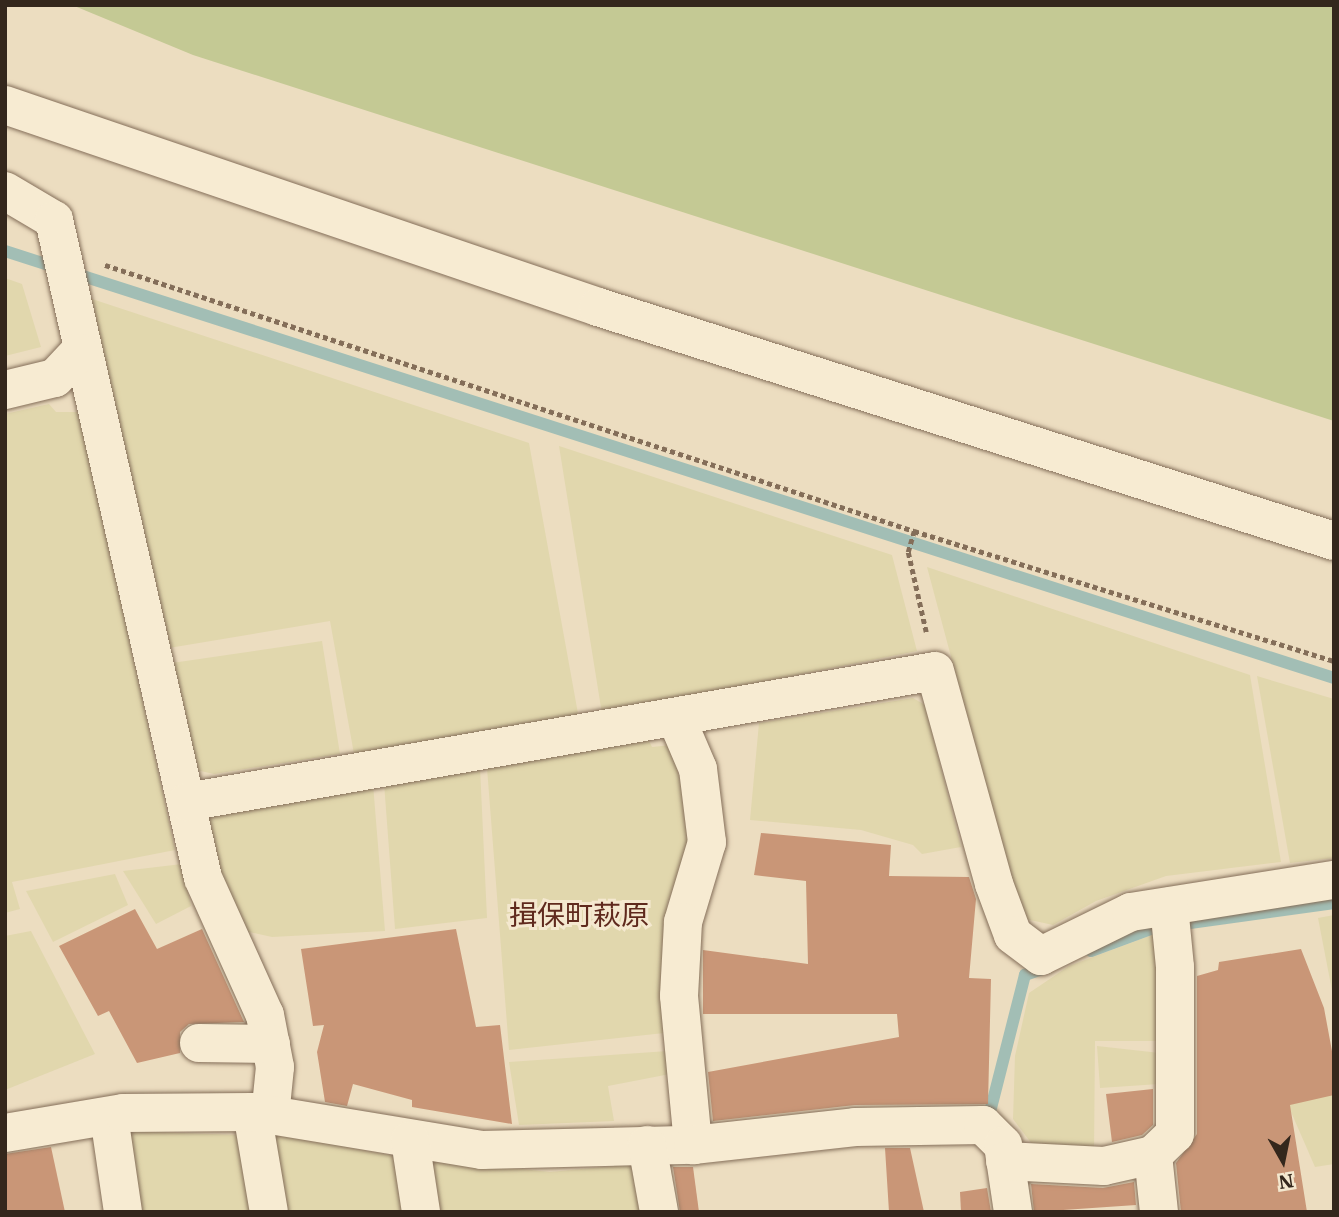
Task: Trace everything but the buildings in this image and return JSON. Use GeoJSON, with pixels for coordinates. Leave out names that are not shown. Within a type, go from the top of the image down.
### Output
{"type":"FeatureCollection","features":[{"type":"Feature","properties":{"kind":"street"},"geometry":{"type":"LineString","coordinates":[[5,105],[598,307],[1334,541]]}},
{"type":"Feature","properties":{"kind":"street"},"geometry":{"type":"LineString","coordinates":[[5,191],[54,220],[79,352],[203,878],[265,1015],[271,1044],[261,1114],[269,1212]]}},
{"type":"Feature","properties":{"kind":"street"},"geometry":{"type":"LineString","coordinates":[[5,390],[55,377],[79,352]]}},
{"type":"Feature","properties":{"kind":"street"},"geometry":{"type":"LineString","coordinates":[[187,802],[677,720],[935,671],[1013,935],[1041,956],[1131,912],[1334,880]]}},
{"type":"Feature","properties":{"kind":"street"},"geometry":{"type":"LineString","coordinates":[[677,720],[698,769],[707,842],[683,922],[679,996],[693,1145]]}},
{"type":"Feature","properties":{"kind":"street"},"geometry":{"type":"LineString","coordinates":[[1005,1161],[1104,1166],[1153,1155],[1175,1134],[1175,967],[1169,906]]}},
{"type":"Feature","properties":{"kind":"street"},"geometry":{"type":"LineString","coordinates":[[199,1043],[271,1044]]}},
{"type":"Feature","properties":{"kind":"street"},"geometry":{"type":"LineString","coordinates":[[5,1133],[109,1116],[261,1114],[482,1150],[693,1145],[855,1127],[984,1125],[1003,1145],[1013,1212]]}},
{"type":"Feature","properties":{"kind":"street"},"geometry":{"type":"LineString","coordinates":[[109,1116],[123,1212]]}},
{"type":"Feature","properties":{"kind":"street"},"geometry":{"type":"LineString","coordinates":[[410,1140],[421,1212]]}},
{"type":"Feature","properties":{"kind":"street"},"geometry":{"type":"LineString","coordinates":[[647,1145],[659,1212]]}},
{"type":"Feature","properties":{"kind":"street"},"geometry":{"type":"LineString","coordinates":[[1153,1155],[1159,1212]]}},
{"type":"Feature","properties":{"kind":"path"},"geometry":{"type":"LineString","coordinates":[[59,250],[914,531],[1334,661]]}},
{"type":"Feature","properties":{"kind":"path"},"geometry":{"type":"LineString","coordinates":[[914,531],[908,552],[935,671]]}},
{"type":"Feature","properties":{"kind":"shaded area"},"geometry":{"type":"Polygon","coordinates":[[[5,278],[22,284],[41,347],[5,356],[5,278]]]}},
{"type":"Feature","properties":{"kind":"shaded area"},"geometry":{"type":"Polygon","coordinates":[[[86,297],[529,443],[579,719],[354,754],[330,621],[169,648],[86,297]]]}},
{"type":"Feature","properties":{"kind":"shaded area"},"geometry":{"type":"Polygon","coordinates":[[[49,404],[56,412],[80,412],[175,850],[12,882],[20,909],[5,913],[5,414],[49,404]]]}},
{"type":"Feature","properties":{"kind":"shaded area"},"geometry":{"type":"Polygon","coordinates":[[[559,446],[892,555],[917,651],[602,714],[559,446]]]}},
{"type":"Feature","properties":{"kind":"shaded area"},"geometry":{"type":"Polygon","coordinates":[[[927,567],[1250,675],[1281,862],[1166,876],[1096,901],[1053,925],[1021,918],[927,567]]]}},
{"type":"Feature","properties":{"kind":"shaded area"},"geometry":{"type":"Polygon","coordinates":[[[322,641],[340,754],[214,774],[196,770],[172,663],[322,641]]]}},
{"type":"Feature","properties":{"kind":"shaded area"},"geometry":{"type":"Polygon","coordinates":[[[1257,676],[1334,699],[1334,858],[1290,863],[1257,676]]]}},
{"type":"Feature","properties":{"kind":"shaded area"},"geometry":{"type":"Polygon","coordinates":[[[913,698],[925,705],[961,847],[922,854],[913,845],[861,830],[750,820],[759,723],[913,698]]]}},
{"type":"Feature","properties":{"kind":"shaded area"},"geometry":{"type":"Polygon","coordinates":[[[648,739],[652,747],[672,745],[692,836],[667,905],[664,1033],[509,1050],[487,768],[648,739]]]}},
{"type":"Feature","properties":{"kind":"shaded area"},"geometry":{"type":"Polygon","coordinates":[[[480,767],[487,918],[395,929],[384,783],[480,767]]]}},
{"type":"Feature","properties":{"kind":"shaded area"},"geometry":{"type":"Polygon","coordinates":[[[373,784],[385,931],[272,937],[235,929],[208,819],[221,806],[373,784]]]}},
{"type":"Feature","properties":{"kind":"shaded area"},"geometry":{"type":"Polygon","coordinates":[[[182,864],[191,906],[156,924],[123,871],[182,864]]]}},
{"type":"Feature","properties":{"kind":"shaded area"},"geometry":{"type":"Polygon","coordinates":[[[115,874],[128,905],[53,942],[26,891],[115,874]]]}},
{"type":"Feature","properties":{"kind":"shaded area"},"geometry":{"type":"Polygon","coordinates":[[[1334,915],[1334,1001],[1318,918],[1334,915]]]}},
{"type":"Feature","properties":{"kind":"shaded area"},"geometry":{"type":"Polygon","coordinates":[[[31,931],[95,1054],[5,1090],[5,936],[31,931]]]}},
{"type":"Feature","properties":{"kind":"shaded area"},"geometry":{"type":"Polygon","coordinates":[[[1160,932],[1163,1041],[1095,1041],[1094,1155],[1035,1148],[1013,1119],[1015,1056],[1029,993],[1069,966],[1160,932]]]}},
{"type":"Feature","properties":{"kind":"shaded area"},"geometry":{"type":"Polygon","coordinates":[[[1097,1046],[1160,1053],[1159,1084],[1100,1088],[1097,1046]]]}},
{"type":"Feature","properties":{"kind":"shaded area"},"geometry":{"type":"Polygon","coordinates":[[[668,1051],[670,1074],[608,1086],[614,1121],[519,1125],[509,1062],[668,1051]]]}},
{"type":"Feature","properties":{"kind":"shaded area"},"geometry":{"type":"Polygon","coordinates":[[[1334,1094],[1334,1164],[1315,1167],[1288,1105],[1334,1094]]]}},
{"type":"Feature","properties":{"kind":"shaded area"},"geometry":{"type":"Polygon","coordinates":[[[121,1131],[241,1135],[254,1212],[134,1212],[121,1131]]]}},
{"type":"Feature","properties":{"kind":"shaded area"},"geometry":{"type":"Polygon","coordinates":[[[269,1132],[395,1156],[405,1212],[280,1212],[269,1132]]]}},
{"type":"Feature","properties":{"kind":"shaded area"},"geometry":{"type":"Polygon","coordinates":[[[431,1159],[550,1172],[635,1164],[645,1212],[432,1212],[431,1159]]]}},
{"type":"Feature","properties":{"kind":"green space"},"geometry":{"type":"Polygon","coordinates":[[[72,5],[1334,5],[1334,421],[193,55],[72,5]]]}},
{"type":"Feature","properties":{"kind":"waterway"},"geometry":{"type":"LineString","coordinates":[[5,251],[1334,678]]}},
{"type":"Feature","properties":{"kind":"waterway"},"geometry":{"type":"LineString","coordinates":[[1091,951],[1154,928],[1334,903]]}},
{"type":"Feature","properties":{"kind":"waterway"},"geometry":{"type":"LineString","coordinates":[[981,1116],[989,1116],[1025,975],[1048,967]]}},
{"type":"Feature","properties":{"kind":"district","name":"揖保町萩原"},"geometry":{"type":"Point","coordinates":[579,915]}}]}
